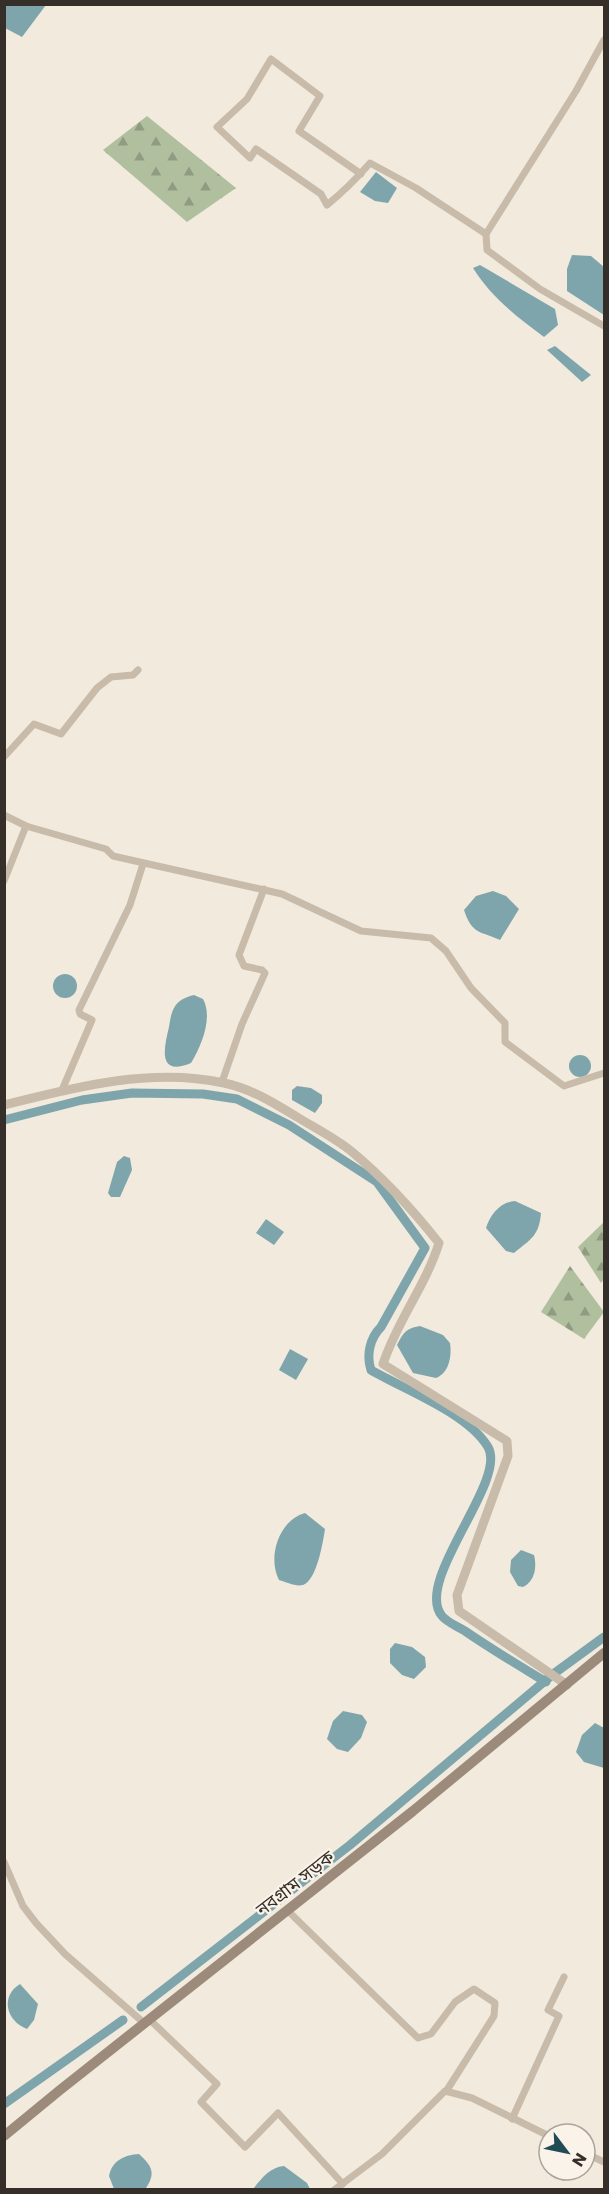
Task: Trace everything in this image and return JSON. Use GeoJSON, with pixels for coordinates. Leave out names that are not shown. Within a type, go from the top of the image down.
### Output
{"type":"FeatureCollection","features":[{"type":"Feature","properties":{"kind":"main road","name":"নবগ্রাম সড়ক"},"geometry":{"type":"LineString","coordinates":[[4,2136],[604,1653]]}},
{"type":"Feature","properties":{"kind":"street"},"geometry":{"type":"LineString","coordinates":[[604,40],[566,108],[486,234],[487,250],[540,289],[604,326]]}},
{"type":"Feature","properties":{"kind":"street"},"geometry":{"type":"LineString","coordinates":[[361,174],[300,130],[320,96],[271,60],[247,99],[217,127],[250,158],[256,149],[321,194],[327,204],[361,174],[370,163],[416,188],[486,234]]}},
{"type":"Feature","properties":{"kind":"street"},"geometry":{"type":"LineString","coordinates":[[4,757],[34,724],[61,734],[97,688],[111,677],[133,675],[138,670]]}},
{"type":"Feature","properties":{"kind":"street"},"geometry":{"type":"LineString","coordinates":[[4,815],[26,826],[106,849],[109,855],[282,894],[362,931],[431,938],[446,951],[471,988],[505,1023],[506,1042],[553,1079],[564,1086],[604,1073]]}},
{"type":"Feature","properties":{"kind":"street"},"geometry":{"type":"LineString","coordinates":[[4,881],[26,826]]}},
{"type":"Feature","properties":{"kind":"street"},"geometry":{"type":"LineString","coordinates":[[62,1090],[92,1020],[80,1014],[79,1010],[130,905],[143,864]]}},
{"type":"Feature","properties":{"kind":"street"},"geometry":{"type":"LineString","coordinates":[[222,1083],[242,1024],[265,973],[262,970],[244,966],[239,955],[264,889]]}},
{"type":"Feature","properties":{"kind":"street"},"geometry":{"type":"LineString","coordinates":[[4,1105],[62,1090],[126,1079],[164,1078],[222,1083],[263,1096],[350,1150],[402,1197],[439,1243],[433,1263],[391,1338],[383,1364],[507,1441],[508,1456],[457,1595],[459,1611],[564,1683]]}},
{"type":"Feature","properties":{"kind":"street"},"geometry":{"type":"LineString","coordinates":[[4,1862],[23,1906],[65,1954],[217,2084],[201,2102],[245,2147],[278,2113],[343,2184]]}},
{"type":"Feature","properties":{"kind":"street"},"geometry":{"type":"LineString","coordinates":[[287,1910],[418,2038],[430,2034],[455,2002],[474,1989],[495,2003],[494,2016],[447,2090],[438,2096],[382,2154],[334,2190]]}},
{"type":"Feature","properties":{"kind":"street"},"geometry":{"type":"LineString","coordinates":[[512,2119],[559,2016],[548,2010],[564,1977]]}},
{"type":"Feature","properties":{"kind":"street"},"geometry":{"type":"LineString","coordinates":[[447,2090],[472,2098],[537,2130]]}},
{"type":"Feature","properties":{"kind":"green space"},"geometry":{"type":"Polygon","coordinates":[[[147,116],[236,188],[187,222],[103,150],[147,116]]]}},
{"type":"Feature","properties":{"kind":"green space"},"geometry":{"type":"Polygon","coordinates":[[[604,1222],[604,1279],[601,1283],[578,1247],[604,1222]]]}},
{"type":"Feature","properties":{"kind":"green space"},"geometry":{"type":"Polygon","coordinates":[[[570,1266],[604,1312],[584,1339],[541,1312],[570,1266]]]}},
{"type":"Feature","properties":{"kind":"water"},"geometry":{"type":"Polygon","coordinates":[[[4,5],[46,5],[22,37],[5,28],[4,5]]]}},
{"type":"Feature","properties":{"kind":"water"},"geometry":{"type":"Polygon","coordinates":[[[376,172],[397,188],[388,203],[375,201],[360,192],[376,172]]]}},
{"type":"Feature","properties":{"kind":"water"},"geometry":{"type":"Polygon","coordinates":[[[572,255],[591,256],[604,267],[604,315],[567,291],[567,269],[572,255]]]}},
{"type":"Feature","properties":{"kind":"water"},"geometry":{"type":"Polygon","coordinates":[[[480,265],[555,309],[558,325],[544,337],[505,306],[488,288],[473,268],[480,265]]]}},
{"type":"Feature","properties":{"kind":"water"},"geometry":{"type":"Polygon","coordinates":[[[555,346],[591,375],[582,382],[547,350],[555,346]]]}},
{"type":"Feature","properties":{"kind":"water"},"geometry":{"type":"Polygon","coordinates":[[[493,891],[506,896],[519,909],[500,940],[474,928],[464,910],[476,896],[493,891]]]}},
{"type":"Feature","properties":{"kind":"water"},"geometry":{"type":"Polygon","coordinates":[[[65,974],[74,977],[77,986],[74,995],[65,998],[56,995],[53,986],[56,977],[65,974]]]}},
{"type":"Feature","properties":{"kind":"water"},"geometry":{"type":"Polygon","coordinates":[[[194,995],[203,999],[206,1006],[205,1031],[191,1063],[173,1066],[165,1058],[171,1015],[178,1003],[194,995]]]}},
{"type":"Feature","properties":{"kind":"water"},"geometry":{"type":"Polygon","coordinates":[[[576,1055],[584,1055],[591,1062],[591,1070],[584,1077],[576,1077],[569,1070],[569,1062],[576,1055]]]}},
{"type":"Feature","properties":{"kind":"water"},"geometry":{"type":"Polygon","coordinates":[[[297,1086],[311,1088],[322,1095],[322,1103],[315,1113],[292,1100],[292,1090],[297,1086]]]}},
{"type":"Feature","properties":{"kind":"water"},"geometry":{"type":"Polygon","coordinates":[[[124,1156],[130,1158],[132,1170],[120,1197],[111,1197],[108,1193],[117,1162],[124,1156]]]}},
{"type":"Feature","properties":{"kind":"water"},"geometry":{"type":"Polygon","coordinates":[[[515,1201],[541,1213],[536,1232],[514,1253],[506,1251],[486,1228],[496,1210],[515,1201]]]}},
{"type":"Feature","properties":{"kind":"water"},"geometry":{"type":"Polygon","coordinates":[[[266,1219],[284,1232],[274,1245],[256,1233],[266,1219]]]}},
{"type":"Feature","properties":{"kind":"water"},"geometry":{"type":"Polygon","coordinates":[[[420,1326],[443,1335],[450,1343],[449,1364],[436,1378],[413,1373],[397,1345],[406,1332],[420,1326]]]}},
{"type":"Feature","properties":{"kind":"water"},"geometry":{"type":"Polygon","coordinates":[[[290,1349],[308,1359],[296,1380],[279,1370],[290,1349]]]}},
{"type":"Feature","properties":{"kind":"water"},"geometry":{"type":"Polygon","coordinates":[[[305,1513],[325,1529],[316,1569],[308,1582],[297,1585],[279,1580],[274,1561],[275,1551],[282,1531],[288,1523],[305,1513]]]}},
{"type":"Feature","properties":{"kind":"water"},"geometry":{"type":"Polygon","coordinates":[[[521,1550],[534,1555],[535,1564],[533,1577],[523,1587],[518,1586],[510,1572],[511,1560],[521,1550]]]}},
{"type":"Feature","properties":{"kind":"water"},"geometry":{"type":"Polygon","coordinates":[[[395,1643],[412,1647],[425,1657],[426,1667],[414,1679],[402,1675],[390,1663],[390,1649],[395,1643]]]}},
{"type":"Feature","properties":{"kind":"water"},"geometry":{"type":"Polygon","coordinates":[[[343,1711],[362,1715],[367,1722],[361,1738],[348,1752],[337,1749],[327,1739],[333,1721],[343,1711]]]}},
{"type":"Feature","properties":{"kind":"water"},"geometry":{"type":"Polygon","coordinates":[[[595,1723],[604,1728],[604,1768],[584,1762],[576,1752],[582,1735],[595,1723]]]}},
{"type":"Feature","properties":{"kind":"water"},"geometry":{"type":"Polygon","coordinates":[[[20,1984],[38,2004],[34,2020],[27,2029],[14,2020],[8,2008],[10,1995],[20,1984]]]}},
{"type":"Feature","properties":{"kind":"water"},"geometry":{"type":"Polygon","coordinates":[[[139,2154],[147,2162],[152,2174],[146,2188],[114,2189],[109,2176],[113,2166],[124,2157],[139,2154]]]}},
{"type":"Feature","properties":{"kind":"water"},"geometry":{"type":"Polygon","coordinates":[[[284,2166],[307,2183],[310,2189],[253,2189],[270,2171],[284,2166]]]}},
{"type":"Feature","properties":{"kind":"waterway"},"geometry":{"type":"LineString","coordinates":[[4,1120],[82,1100],[132,1093],[203,1094],[237,1099],[289,1125],[377,1182],[425,1248],[372,1341],[369,1353],[371,1370],[435,1403],[466,1423],[488,1447],[491,1463],[475,1506],[449,1556],[440,1580],[436,1600],[442,1616],[447,1621],[546,1682]]}},
{"type":"Feature","properties":{"kind":"waterway"},"geometry":{"type":"LineString","coordinates":[[141,2007],[350,1845],[552,1675],[604,1637]]}},
{"type":"Feature","properties":{"kind":"waterway"},"geometry":{"type":"LineString","coordinates":[[4,2104],[123,2020]]}}]}
